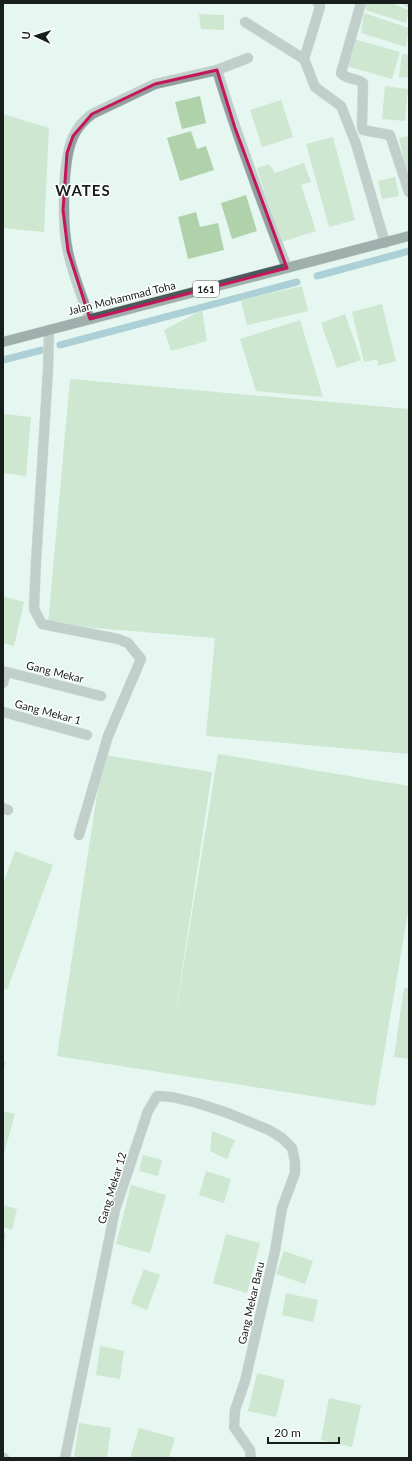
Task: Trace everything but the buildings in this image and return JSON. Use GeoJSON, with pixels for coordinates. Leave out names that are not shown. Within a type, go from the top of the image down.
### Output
{"type":"FeatureCollection","features":[{"type":"Feature","properties":{"kind":"main road","name":"Jalan Mohammad Toha"},"geometry":{"type":"LineString","coordinates":[[3,342],[409,236]]}},
{"type":"Feature","properties":{"kind":"street"},"geometry":{"type":"LineString","coordinates":[[304,60],[320,7],[318,3]]}},
{"type":"Feature","properties":{"kind":"street"},"geometry":{"type":"LineString","coordinates":[[361,3],[341,74],[343,76],[360,80],[363,83],[363,130],[390,135],[409,192]]}},
{"type":"Feature","properties":{"kind":"street"},"geometry":{"type":"LineString","coordinates":[[245,22],[304,60],[315,87],[341,106],[356,144],[385,243]]}},
{"type":"Feature","properties":{"kind":"street"},"geometry":{"type":"LineString","coordinates":[[90,319],[68,251],[63,210],[67,153],[73,136],[83,121],[92,114],[155,84],[217,70],[248,58]]}},
{"type":"Feature","properties":{"kind":"street"},"geometry":{"type":"LineString","coordinates":[[217,70],[235,128],[287,268]]}},
{"type":"Feature","properties":{"kind":"street"},"geometry":{"type":"LineString","coordinates":[[49,330],[34,609],[42,624],[118,639],[128,643],[141,659],[108,736],[79,835]]}},
{"type":"Feature","properties":{"kind":"street"},"geometry":{"type":"LineString","coordinates":[[3,682],[4,671]]}},
{"type":"Feature","properties":{"kind":"street","name":"Gang Mekar"},"geometry":{"type":"LineString","coordinates":[[4,671],[101,696]]}},
{"type":"Feature","properties":{"kind":"street","name":"Gang Mekar 1"},"geometry":{"type":"LineString","coordinates":[[3,712],[87,735]]}},
{"type":"Feature","properties":{"kind":"street","name":"Gang Mekar 12"},"geometry":{"type":"LineString","coordinates":[[65,1458],[115,1210],[148,1111],[157,1096],[191,1101],[225,1112],[269,1130],[282,1138],[292,1148]]}},
{"type":"Feature","properties":{"kind":"street","name":"Gang Mekar Baru"},"geometry":{"type":"LineString","coordinates":[[251,1458],[250,1450],[234,1428],[235,1410],[245,1381],[274,1259],[282,1208],[295,1173],[295,1162],[292,1148]]}},
{"type":"Feature","properties":{"kind":"highlighted area"},"geometry":{"type":"Polygon","coordinates":[[[217,70],[235,128],[287,268],[90,319],[68,251],[63,210],[67,153],[73,136],[92,114],[155,84],[217,70]]]}},
{"type":"Feature","properties":{"kind":"waterway"},"geometry":{"type":"LineString","coordinates":[[317,276],[409,251]]}},
{"type":"Feature","properties":{"kind":"waterway"},"geometry":{"type":"LineString","coordinates":[[60,345],[297,282]]}},
{"type":"Feature","properties":{"kind":"waterway"},"geometry":{"type":"LineString","coordinates":[[3,360],[42,350]]}},
{"type":"Feature","properties":{"kind":"district","name":"WATES"},"geometry":{"type":"Point","coordinates":[83,191]}}]}
